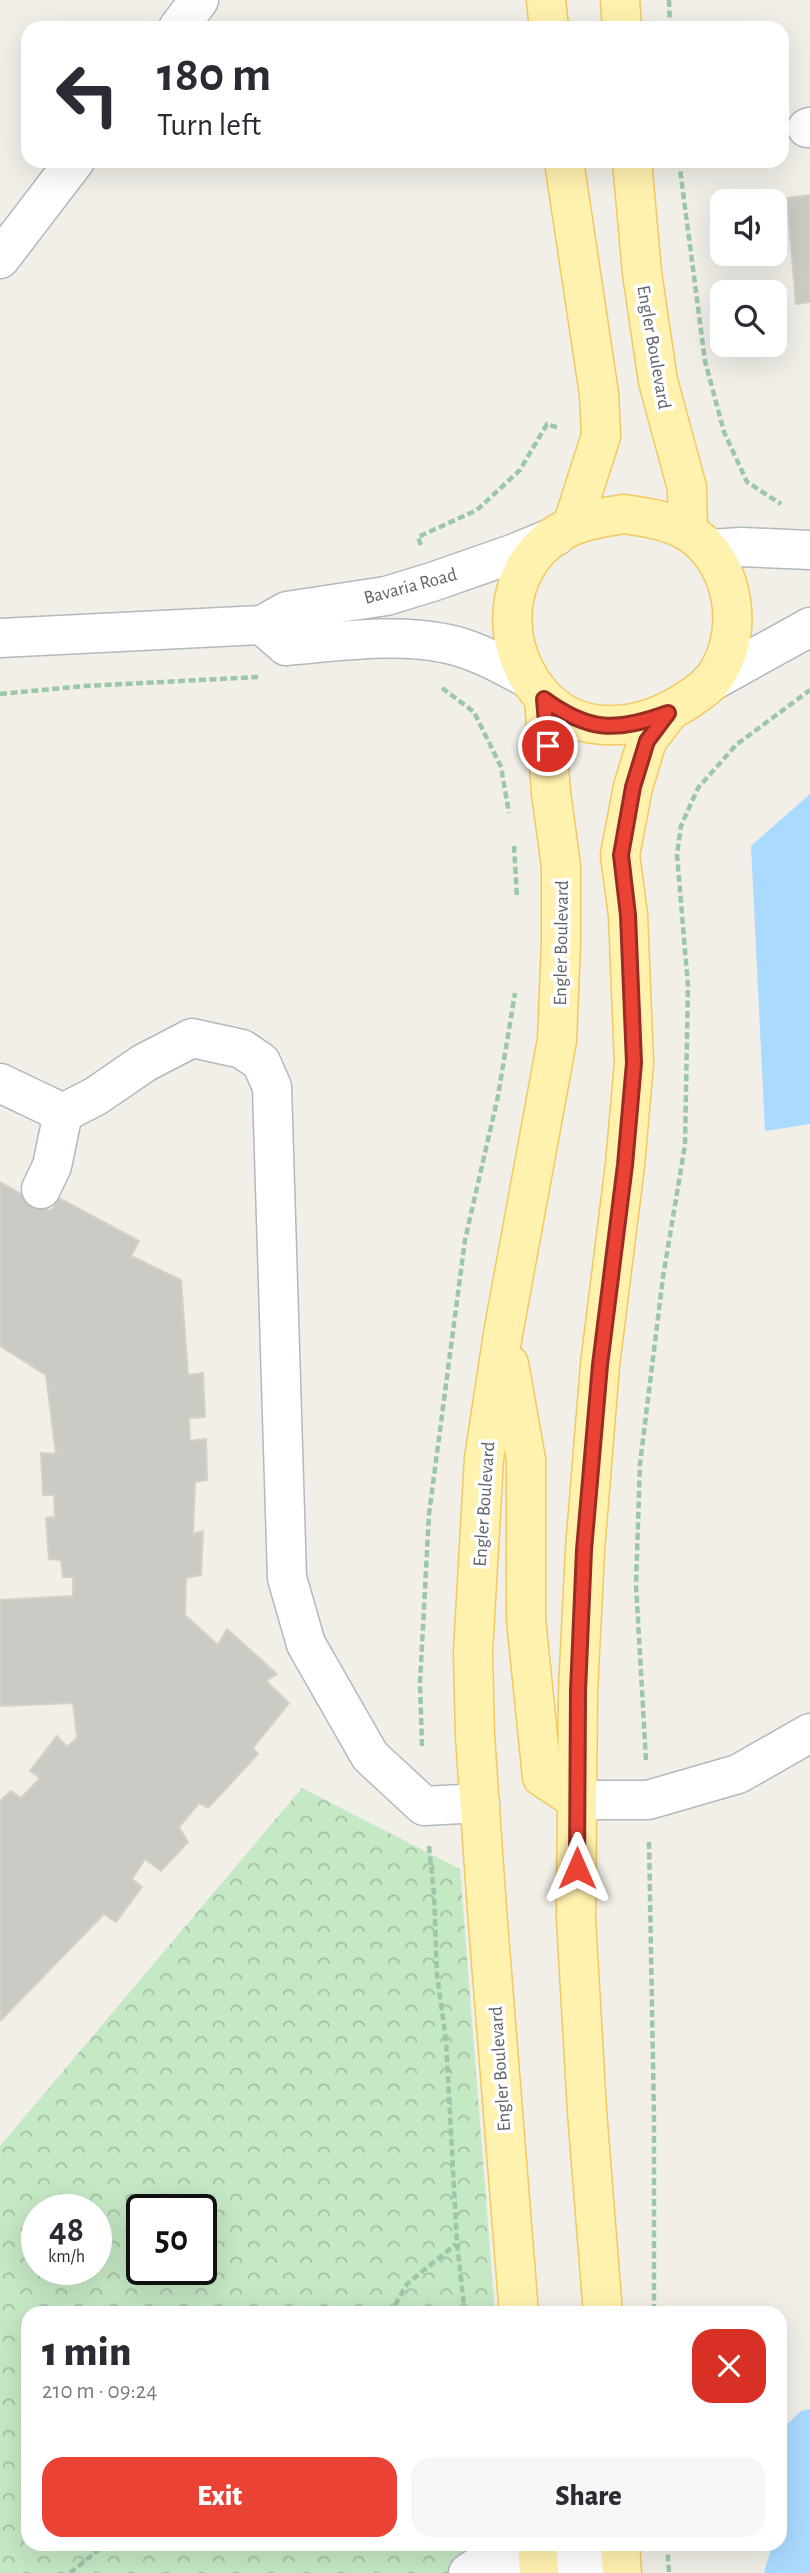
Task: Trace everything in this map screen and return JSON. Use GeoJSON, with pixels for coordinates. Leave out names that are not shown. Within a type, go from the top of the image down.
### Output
{"type":"FeatureCollection","features":[{"type":"Feature","properties":{"kind":"main road"},"geometry":{"type":"LineString","coordinates":[[546,0],[548,21]]}},
{"type":"Feature","properties":{"kind":"main road"},"geometry":{"type":"LineString","coordinates":[[620,0],[622,21]]}},
{"type":"Feature","properties":{"kind":"main road"},"geometry":{"type":"LineString","coordinates":[[564,531],[601,436],[599,394],[565,168]]}},
{"type":"Feature","properties":{"kind":"main road","name":"Engler Boulevard"},"geometry":{"type":"LineString","coordinates":[[633,168],[642,273],[656,368],[698,540]]}},
{"type":"Feature","properties":{"kind":"main road"},"geometry":{"type":"LineString","coordinates":[[602,2306],[576,1918],[578,1691],[584,1550],[600,1365],[625,1165],[634,1063],[628,915],[621,855],[633,787],[647,741],[668,713],[709,683],[723,659],[734,631],[731,597],[723,572],[698,540],[650,518],[624,514],[597,518],[564,531],[530,561],[513,600],[511,628],[516,654],[536,689],[566,715],[590,725],[630,724],[668,713]]}},
{"type":"Feature","properties":{"kind":"main road","name":"Engler Boulevard"},"geometry":{"type":"LineString","coordinates":[[518,2306],[475,1736],[473,1652],[484,1459],[503,1334],[557,1040],[561,866],[536,689]]}},
{"type":"Feature","properties":{"kind":"main road"},"geometry":{"type":"LineString","coordinates":[[503,1334],[526,1460],[526,1619],[542,1777],[577,1800]]}},
{"type":"Feature","properties":{"kind":"street"},"geometry":{"type":"LineString","coordinates":[[183,21],[199,0]]}},
{"type":"Feature","properties":{"kind":"street"},"geometry":{"type":"LineString","coordinates":[[6,240],[69,168]]}},
{"type":"Feature","properties":{"kind":"street","name":"Bavaria Road"},"geometry":{"type":"LineString","coordinates":[[0,638],[262,625],[287,611],[386,596],[515,553],[564,531]]}},
{"type":"Feature","properties":{"kind":"street"},"geometry":{"type":"LineString","coordinates":[[698,540],[742,547],[810,551]]}},
{"type":"Feature","properties":{"kind":"street"},"geometry":{"type":"LineString","coordinates":[[262,625],[286,646],[386,639],[444,643],[495,661],[536,689]]}},
{"type":"Feature","properties":{"kind":"street"},"geometry":{"type":"LineString","coordinates":[[709,683],[810,627]]}},
{"type":"Feature","properties":{"kind":"street"},"geometry":{"type":"LineString","coordinates":[[63,1113],[96,1096],[144,1063],[192,1038],[242,1049],[261,1062],[272,1087],[287,1578],[306,1644],[370,1756],[424,1806],[480,1803]]}},
{"type":"Feature","properties":{"kind":"street"},"geometry":{"type":"LineString","coordinates":[[0,1083],[63,1113]]}},
{"type":"Feature","properties":{"kind":"street"},"geometry":{"type":"LineString","coordinates":[[41,1189],[52,1166],[63,1113]]}},
{"type":"Feature","properties":{"kind":"street"},"geometry":{"type":"LineString","coordinates":[[577,1800],[648,1800],[738,1774],[810,1732]]}},
{"type":"Feature","properties":{"kind":"street"},"geometry":{"type":"LineString","coordinates":[[468,2573],[474,2569],[538,2560],[621,2558]]}},
{"type":"Feature","properties":{"kind":"path"},"geometry":{"type":"LineString","coordinates":[[669,0],[670,21]]}},
{"type":"Feature","properties":{"kind":"path"},"geometry":{"type":"LineString","coordinates":[[680,168],[705,361],[724,432],[747,482],[779,504],[789,505]]}},
{"type":"Feature","properties":{"kind":"path"},"geometry":{"type":"LineString","coordinates":[[0,694],[85,686],[271,677]]}},
{"type":"Feature","properties":{"kind":"path"},"geometry":{"type":"LineString","coordinates":[[436,685],[446,689],[474,712],[501,767],[511,823]]}},
{"type":"Feature","properties":{"kind":"path"},"geometry":{"type":"LineString","coordinates":[[654,2306],[654,2117],[648,1800],[636,1584],[640,1464],[663,1277],[685,1144],[688,986],[677,855],[681,826],[698,788],[736,744],[810,690]]}},
{"type":"Feature","properties":{"kind":"path"},"geometry":{"type":"LineString","coordinates":[[513,834],[517,902]]}},
{"type":"Feature","properties":{"kind":"path"},"geometry":{"type":"LineString","coordinates":[[464,2306],[457,2243],[446,2040],[424,1806],[420,1683],[429,1514],[465,1240],[498,1096],[516,983]]}},
{"type":"Feature","properties":{"kind":"path"},"geometry":{"type":"LineString","coordinates":[[395,2306],[407,2284],[457,2243]]}},
{"type":"Feature","properties":{"kind":"path"},"geometry":{"type":"LineString","coordinates":[[70,2573],[97,2551]]}},
{"type":"Feature","properties":{"kind":"path"},"geometry":{"type":"LineString","coordinates":[[667,2551],[669,2573]]}},
{"type":"Feature","properties":{"kind":"green space"},"geometry":{"type":"Polygon","coordinates":[[[302,1788],[460,1869],[494,2306],[21,2306],[21,2551],[514,2551],[516,2573],[0,2573],[0,2146],[302,1788]]]}},
{"type":"Feature","properties":{"kind":"water"},"geometry":{"type":"Polygon","coordinates":[[[810,794],[810,1124],[765,1131],[751,846],[810,794]]]}},
{"type":"Feature","properties":{"kind":"water"},"geometry":{"type":"Polygon","coordinates":[[[810,2409],[810,2573],[764,2573],[770,2551],[787,2551],[787,2424],[801,2411],[810,2409]]]}},
{"type":"Feature","properties":{"kind":"building"},"geometry":{"type":"Polygon","coordinates":[[[810,195],[810,302],[796,304],[787,198],[810,195]]]}},
{"type":"Feature","properties":{"kind":"building"},"geometry":{"type":"Polygon","coordinates":[[[0,1182],[51,1211],[59,1198],[139,1241],[131,1256],[181,1280],[188,1375],[203,1373],[205,1417],[189,1418],[190,1441],[206,1439],[207,1480],[195,1482],[193,1534],[203,1531],[201,1575],[186,1578],[185,1615],[218,1645],[227,1629],[277,1674],[266,1681],[289,1703],[253,1748],[258,1754],[208,1808],[199,1803],[179,1827],[188,1842],[161,1871],[145,1859],[132,1879],[142,1887],[116,1922],[104,1914],[0,2021],[0,1801],[11,1791],[21,1798],[40,1778],[30,1771],[57,1736],[67,1747],[77,1738],[73,1703],[0,1706],[0,1600],[73,1596],[73,1577],[63,1577],[61,1560],[49,1559],[46,1518],[55,1517],[54,1495],[43,1495],[41,1453],[56,1454],[46,1375],[0,1346],[0,1182]]]}},
{"type":"Feature","properties":{"kind":"route"},"geometry":{"type":"LineString","coordinates":[[548,746],[544,699],[566,715],[590,725],[618,726],[643,722],[668,713],[647,741],[633,787],[621,855],[628,915],[634,1063],[625,1165],[600,1365],[584,1550],[578,1691],[577,1868]]}}]}
